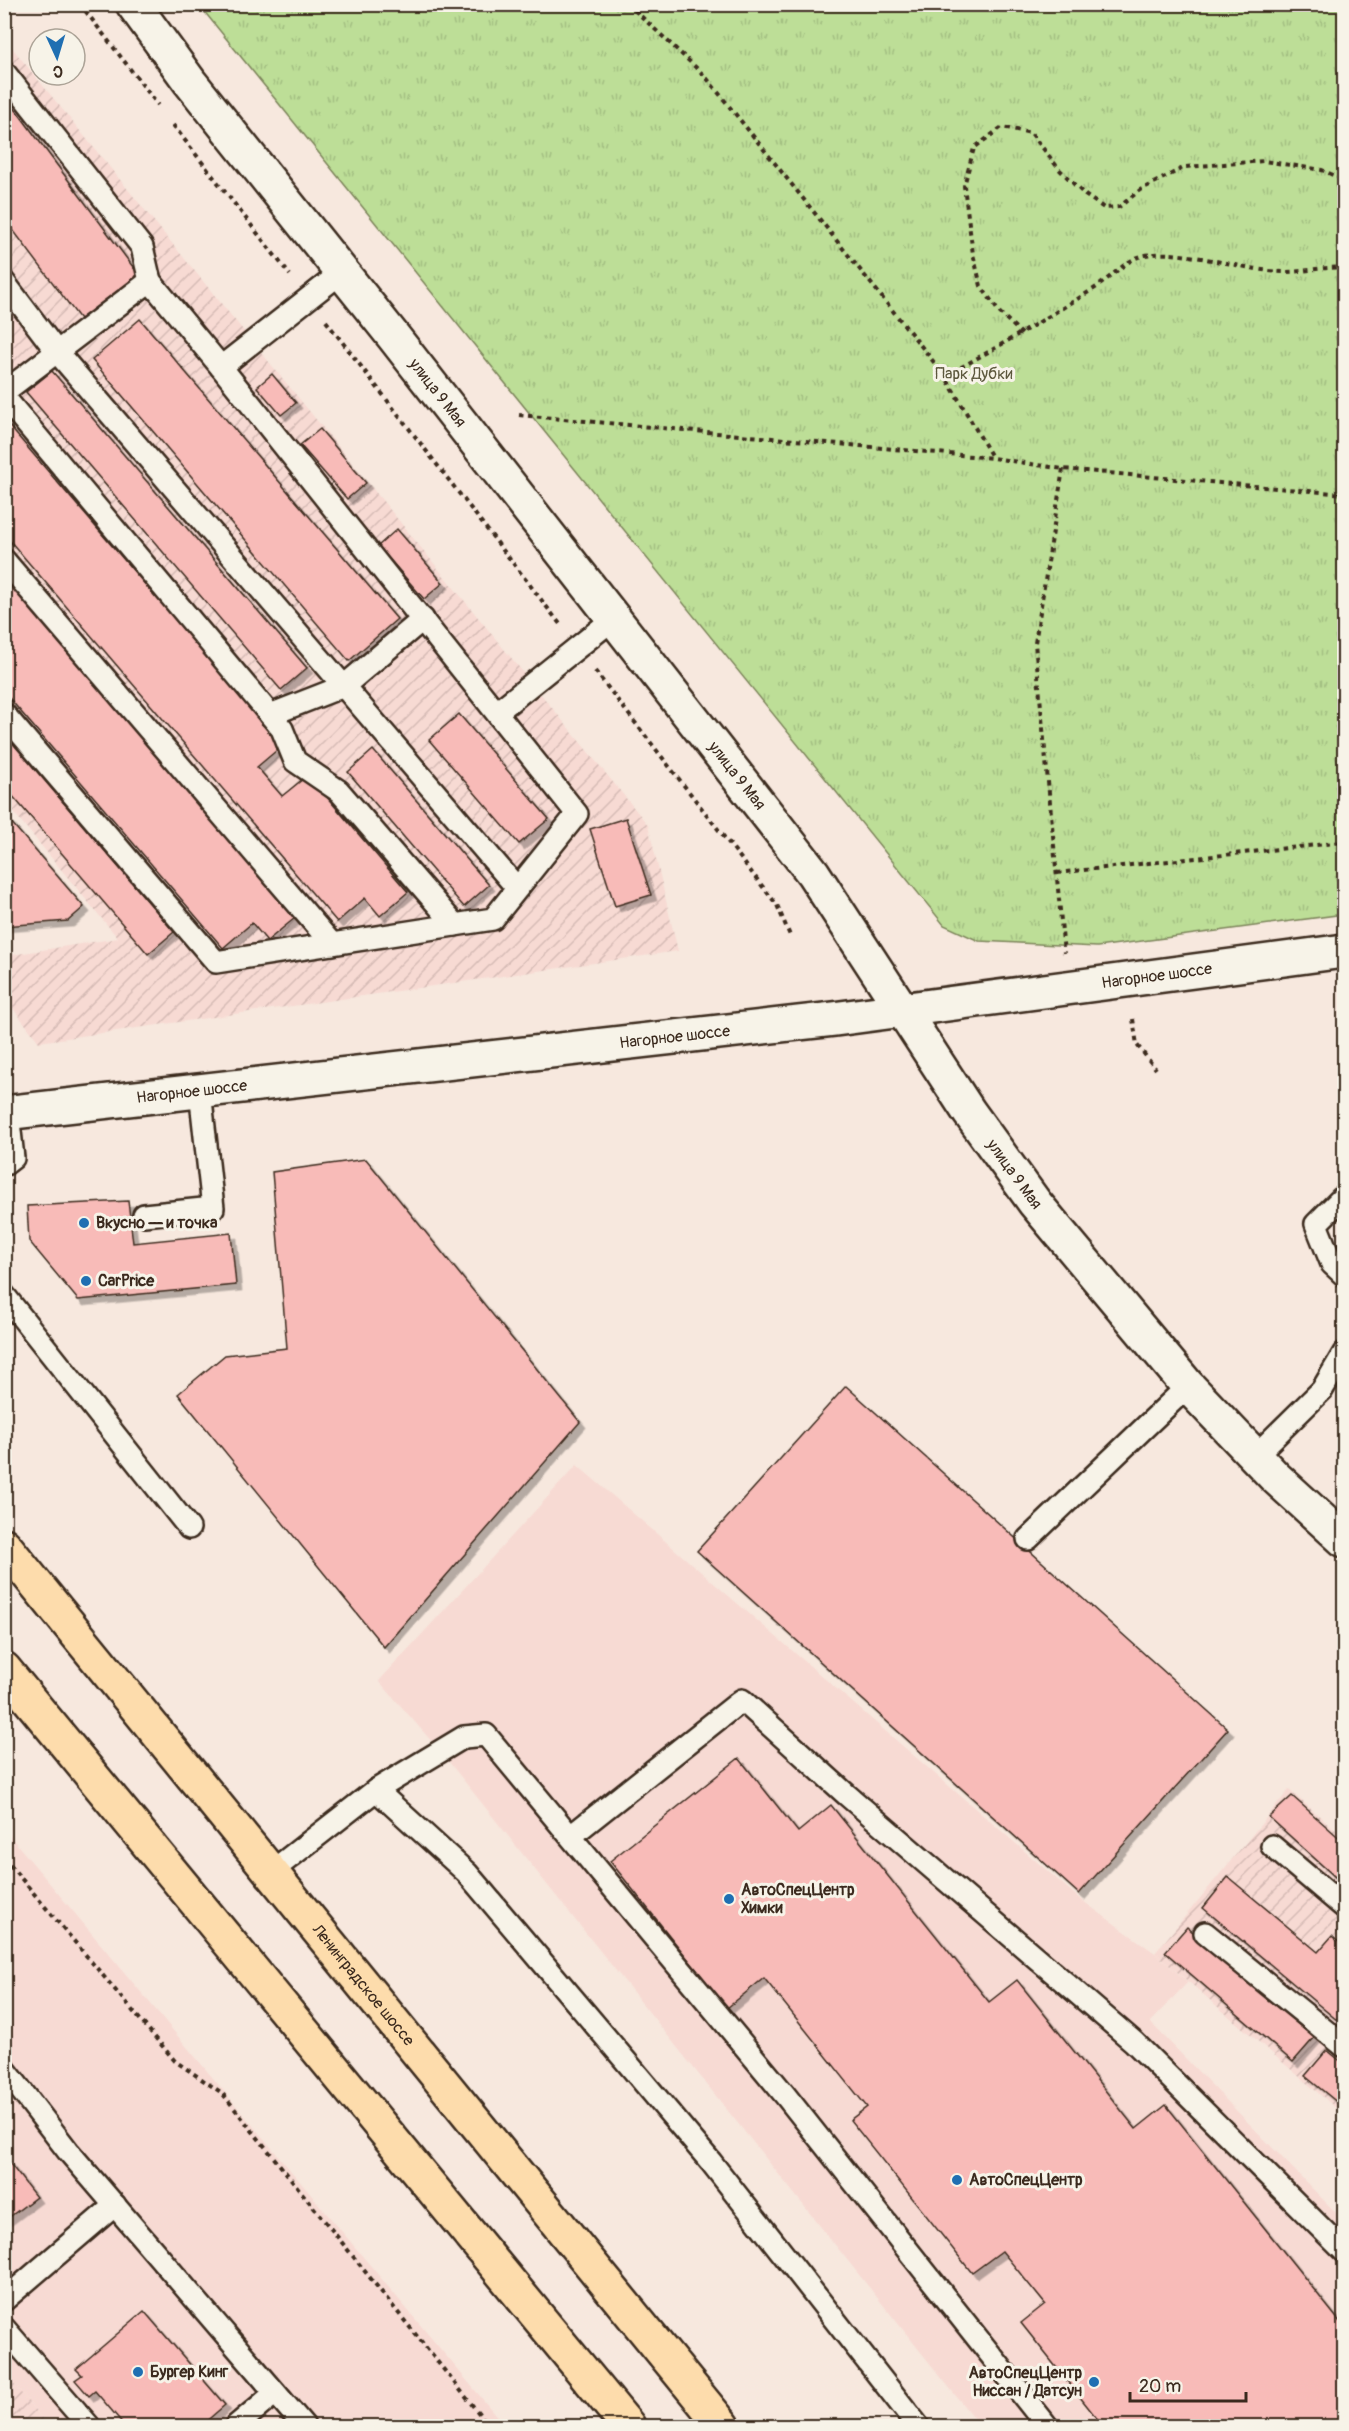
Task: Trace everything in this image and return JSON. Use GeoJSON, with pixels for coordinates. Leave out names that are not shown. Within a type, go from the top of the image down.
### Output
{"type":"FeatureCollection","features":[{"type":"Feature","properties":{"kind":"highway","name":"Ленинградское шоссе"},"geometry":{"type":"LineString","coordinates":[[4,1545],[723,2427]]}},
{"type":"Feature","properties":{"kind":"highway"},"geometry":{"type":"LineString","coordinates":[[4,1669],[628,2427]]}},
{"type":"Feature","properties":{"kind":"main road","name":"улица 9 Мая"},"geometry":{"type":"LineString","coordinates":[[133,4],[190,81],[813,873],[969,1112],[1035,1203],[1188,1386],[1255,1456],[1344,1540]]}},
{"type":"Feature","properties":{"kind":"main road","name":"Нагорное шоссе"},"geometry":{"type":"LineString","coordinates":[[6,1113],[902,1011],[1344,951]]}},
{"type":"Feature","properties":{"kind":"lane"},"geometry":{"type":"LineString","coordinates":[[4,72],[142,246],[150,281],[221,366],[577,814],[493,919],[216,962],[4,714]]}},
{"type":"Feature","properties":{"kind":"lane"},"geometry":{"type":"LineString","coordinates":[[221,366],[342,272]]}},
{"type":"Feature","properties":{"kind":"lane"},"geometry":{"type":"LineString","coordinates":[[150,281],[4,394],[282,729],[295,761],[339,791],[455,925]]}},
{"type":"Feature","properties":{"kind":"lane"},"geometry":{"type":"LineString","coordinates":[[4,282],[57,352],[517,888]]}},
{"type":"Feature","properties":{"kind":"lane"},"geometry":{"type":"LineString","coordinates":[[4,560],[332,944]]}},
{"type":"Feature","properties":{"kind":"lane"},"geometry":{"type":"LineString","coordinates":[[270,715],[344,686],[423,619]]}},
{"type":"Feature","properties":{"kind":"lane"},"geometry":{"type":"LineString","coordinates":[[497,712],[613,619]]}},
{"type":"Feature","properties":{"kind":"lane"},"geometry":{"type":"LineString","coordinates":[[144,1215],[213,1208],[200,1091]]}},
{"type":"Feature","properties":{"kind":"lane"},"geometry":{"type":"LineString","coordinates":[[4,1165],[14,1158],[6,1113]]}},
{"type":"Feature","properties":{"kind":"lane"},"geometry":{"type":"LineString","coordinates":[[1344,1196],[1316,1224],[1332,1264],[1344,1275]]}},
{"type":"Feature","properties":{"kind":"lane"},"geometry":{"type":"LineString","coordinates":[[4,1295],[189,1528]]}},
{"type":"Feature","properties":{"kind":"lane"},"geometry":{"type":"LineString","coordinates":[[1255,1456],[1322,1390],[1339,1378],[1344,1353]]}},
{"type":"Feature","properties":{"kind":"lane"},"geometry":{"type":"LineString","coordinates":[[1028,1539],[1188,1386]]}},
{"type":"Feature","properties":{"kind":"lane"},"geometry":{"type":"LineString","coordinates":[[571,1836],[742,1700],[847,1795],[1134,2042],[1344,2250]]}},
{"type":"Feature","properties":{"kind":"lane"},"geometry":{"type":"LineString","coordinates":[[271,1872],[376,1790],[464,1737],[486,1735],[785,2095],[1047,2427]]}},
{"type":"Feature","properties":{"kind":"lane"},"geometry":{"type":"LineString","coordinates":[[376,1790],[467,1873],[711,2162],[918,2427]]}},
{"type":"Feature","properties":{"kind":"lane"},"geometry":{"type":"LineString","coordinates":[[1272,1846],[1344,1907]]}},
{"type":"Feature","properties":{"kind":"lane"},"geometry":{"type":"LineString","coordinates":[[1205,1933],[1344,2046]]}},
{"type":"Feature","properties":{"kind":"lane"},"geometry":{"type":"LineString","coordinates":[[4,2068],[68,2151],[304,2427]]}},
{"type":"Feature","properties":{"kind":"lane"},"geometry":{"type":"LineString","coordinates":[[4,2300],[114,2205]]}},
{"type":"Feature","properties":{"kind":"lane"},"geometry":{"type":"LineString","coordinates":[[4,2328],[88,2427]]}},
{"type":"Feature","properties":{"kind":"lane"},"geometry":{"type":"LineString","coordinates":[[236,2427],[275,2393]]}},
{"type":"Feature","properties":{"kind":"path"},"geometry":{"type":"LineString","coordinates":[[80,4],[165,114]]}},
{"type":"Feature","properties":{"kind":"path"},"geometry":{"type":"LineString","coordinates":[[628,4],[705,76],[945,376],[993,458]]}},
{"type":"Feature","properties":{"kind":"path"},"geometry":{"type":"LineString","coordinates":[[172,123],[777,905],[791,938]]}},
{"type":"Feature","properties":{"kind":"path"},"geometry":{"type":"LineString","coordinates":[[1022,334],[999,312],[981,286],[973,254],[964,186],[974,148],[1002,127],[1031,133],[1059,169],[1085,195],[1104,208],[1119,207],[1140,190],[1185,167],[1264,161],[1322,170],[1344,180]]}},
{"type":"Feature","properties":{"kind":"path"},"geometry":{"type":"LineString","coordinates":[[945,376],[1022,334],[1103,284],[1136,258],[1165,252],[1226,264],[1285,272],[1328,267],[1344,268]]}},
{"type":"Feature","properties":{"kind":"path"},"geometry":{"type":"LineString","coordinates":[[519,415],[993,458],[1063,469],[1344,494]]}},
{"type":"Feature","properties":{"kind":"path"},"geometry":{"type":"LineString","coordinates":[[1063,469],[1035,642],[1064,953]]}},
{"type":"Feature","properties":{"kind":"path"},"geometry":{"type":"LineString","coordinates":[[1057,873],[1344,842]]}},
{"type":"Feature","properties":{"kind":"path"},"geometry":{"type":"LineString","coordinates":[[1133,1019],[1137,1045],[1156,1069]]}},
{"type":"Feature","properties":{"kind":"path"},"geometry":{"type":"LineString","coordinates":[[4,1858],[175,2061],[222,2093],[489,2427]]}},
{"type":"Feature","properties":{"kind":"shaded area"},"geometry":{"type":"Polygon","coordinates":[[[4,38],[27,66],[27,87],[44,87],[648,825],[678,951],[39,1042],[5,998],[5,956],[118,938],[5,802],[4,38]]]}},
{"type":"Feature","properties":{"kind":"shaded area"},"geometry":{"type":"Polygon","coordinates":[[[577,1465],[1080,1899],[1155,1953],[1188,1982],[1150,2022],[1344,2221],[1344,2426],[980,2426],[441,1752],[379,1681],[577,1465]]]}},
{"type":"Feature","properties":{"kind":"shaded area"},"geometry":{"type":"Polygon","coordinates":[[[1289,1790],[1344,1837],[1344,2115],[1155,1953],[1289,1790]]]}},
{"type":"Feature","properties":{"kind":"shaded area"},"geometry":{"type":"Polygon","coordinates":[[[4,1829],[505,2426],[48,2426],[5,2373],[4,1829]]]}},
{"type":"Feature","properties":{"kind":"shaded area"},"geometry":{"type":"Polygon","coordinates":[[[5,2373],[48,2426],[5,2426],[5,2373]]]}},
{"type":"Feature","properties":{"kind":"green space","name":"Парк Дубки"},"geometry":{"type":"Polygon","coordinates":[[[199,5],[1344,5],[1344,914],[1097,947],[979,941],[944,925],[199,5]]]}},
{"type":"Feature","properties":{"kind":"building"},"geometry":{"type":"Polygon","coordinates":[[[4,94],[139,275],[80,319],[4,218],[4,94]]]}},
{"type":"Feature","properties":{"kind":"building"},"geometry":{"type":"Polygon","coordinates":[[[140,319],[397,619],[349,661],[92,360],[140,319]]]}},
{"type":"Feature","properties":{"kind":"building"},"geometry":{"type":"Polygon","coordinates":[[[52,371],[307,668],[281,690],[26,392],[52,371]]]}},
{"type":"Feature","properties":{"kind":"building"},"geometry":{"type":"Polygon","coordinates":[[[272,374],[296,403],[281,415],[257,387],[272,374]]]}},
{"type":"Feature","properties":{"kind":"building"},"geometry":{"type":"Polygon","coordinates":[[[4,420],[283,745],[257,767],[282,796],[308,775],[408,892],[380,916],[365,898],[337,922],[4,534],[4,420]]]}},
{"type":"Feature","properties":{"kind":"building"},"geometry":{"type":"Polygon","coordinates":[[[320,429],[366,483],[347,499],[300,445],[320,429]]]}},
{"type":"Feature","properties":{"kind":"building"},"geometry":{"type":"Polygon","coordinates":[[[397,529],[443,583],[424,599],[378,546],[397,529]]]}},
{"type":"Feature","properties":{"kind":"building"},"geometry":{"type":"Polygon","coordinates":[[[4,578],[295,918],[267,941],[252,923],[223,948],[4,692],[4,578]]]}},
{"type":"Feature","properties":{"kind":"building"},"geometry":{"type":"Polygon","coordinates":[[[459,714],[549,819],[519,844],[429,740],[459,714]]]}},
{"type":"Feature","properties":{"kind":"building"},"geometry":{"type":"Polygon","coordinates":[[[4,733],[174,932],[148,954],[4,786],[4,733]]]}},
{"type":"Feature","properties":{"kind":"building"},"geometry":{"type":"Polygon","coordinates":[[[373,750],[489,885],[464,907],[348,772],[373,750]]]}},
{"type":"Feature","properties":{"kind":"building"},"geometry":{"type":"Polygon","coordinates":[[[4,814],[84,907],[68,921],[4,926],[4,814]]]}},
{"type":"Feature","properties":{"kind":"building"},"geometry":{"type":"Polygon","coordinates":[[[626,818],[651,895],[615,906],[590,829],[626,818]]]}},
{"type":"Feature","properties":{"kind":"building"},"geometry":{"type":"Polygon","coordinates":[[[366,1159],[580,1422],[384,1647],[178,1394],[225,1355],[287,1348],[272,1172],[366,1159]]]}},
{"type":"Feature","properties":{"kind":"building"},"geometry":{"type":"Polygon","coordinates":[[[128,1201],[133,1243],[231,1233],[236,1285],[78,1300],[29,1241],[27,1206],[128,1201]]]}},
{"type":"Feature","properties":{"kind":"building"},"geometry":{"type":"Polygon","coordinates":[[[846,1386],[1228,1729],[1079,1894],[697,1551],[846,1386]]]}},
{"type":"Feature","properties":{"kind":"building"},"geometry":{"type":"Polygon","coordinates":[[[739,1758],[798,1832],[831,1805],[989,2002],[1017,1980],[1136,2129],[1166,2105],[1344,2327],[1344,2426],[1103,2426],[1021,2323],[1045,2304],[1002,2251],[972,2273],[850,2120],[867,2107],[764,1978],[727,2008],[610,1861],[739,1758]]]}},
{"type":"Feature","properties":{"kind":"building"},"geometry":{"type":"Polygon","coordinates":[[[1292,1796],[1344,1842],[1344,1885],[1269,1817],[1292,1796]]]}},
{"type":"Feature","properties":{"kind":"building"},"geometry":{"type":"Polygon","coordinates":[[[1228,1877],[1318,1952],[1332,1936],[1344,1947],[1344,2026],[1203,1908],[1228,1877]]]}},
{"type":"Feature","properties":{"kind":"building"},"geometry":{"type":"Polygon","coordinates":[[[1187,1927],[1314,2038],[1293,2062],[1165,1952],[1187,1927]]]}},
{"type":"Feature","properties":{"kind":"building"},"geometry":{"type":"Polygon","coordinates":[[[1327,2050],[1344,2064],[1344,2108],[1305,2076],[1327,2050]]]}},
{"type":"Feature","properties":{"kind":"building"},"geometry":{"type":"Polygon","coordinates":[[[4,2156],[36,2197],[4,2221],[4,2156]]]}},
{"type":"Feature","properties":{"kind":"building","name":"Бургер Кинг"},"geometry":{"type":"Polygon","coordinates":[[[144,2311],[225,2405],[203,2424],[205,2426],[125,2426],[95,2391],[89,2396],[75,2380],[82,2375],[76,2369],[144,2311]]]}},
{"type":"Feature","properties":{"kind":"place","name":"Вкусно — и точка"},"geometry":{"type":"Point","coordinates":[84,1223]}},
{"type":"Feature","properties":{"kind":"place","name":"CarPrice"},"geometry":{"type":"Point","coordinates":[86,1281]}},
{"type":"Feature","properties":{"kind":"place","name":"АвтоСпецЦентр Химки"},"geometry":{"type":"Point","coordinates":[729,1899]}},
{"type":"Feature","properties":{"kind":"place","name":"АвтоСпецЦентр"},"geometry":{"type":"Point","coordinates":[957,2180]}},
{"type":"Feature","properties":{"kind":"place","name":"Бургер Кинг"},"geometry":{"type":"Point","coordinates":[138,2372]}},
{"type":"Feature","properties":{"kind":"place","name":"АвтоСпецЦентр Ниссан / Датсун"},"geometry":{"type":"Point","coordinates":[1094,2382]}}]}
